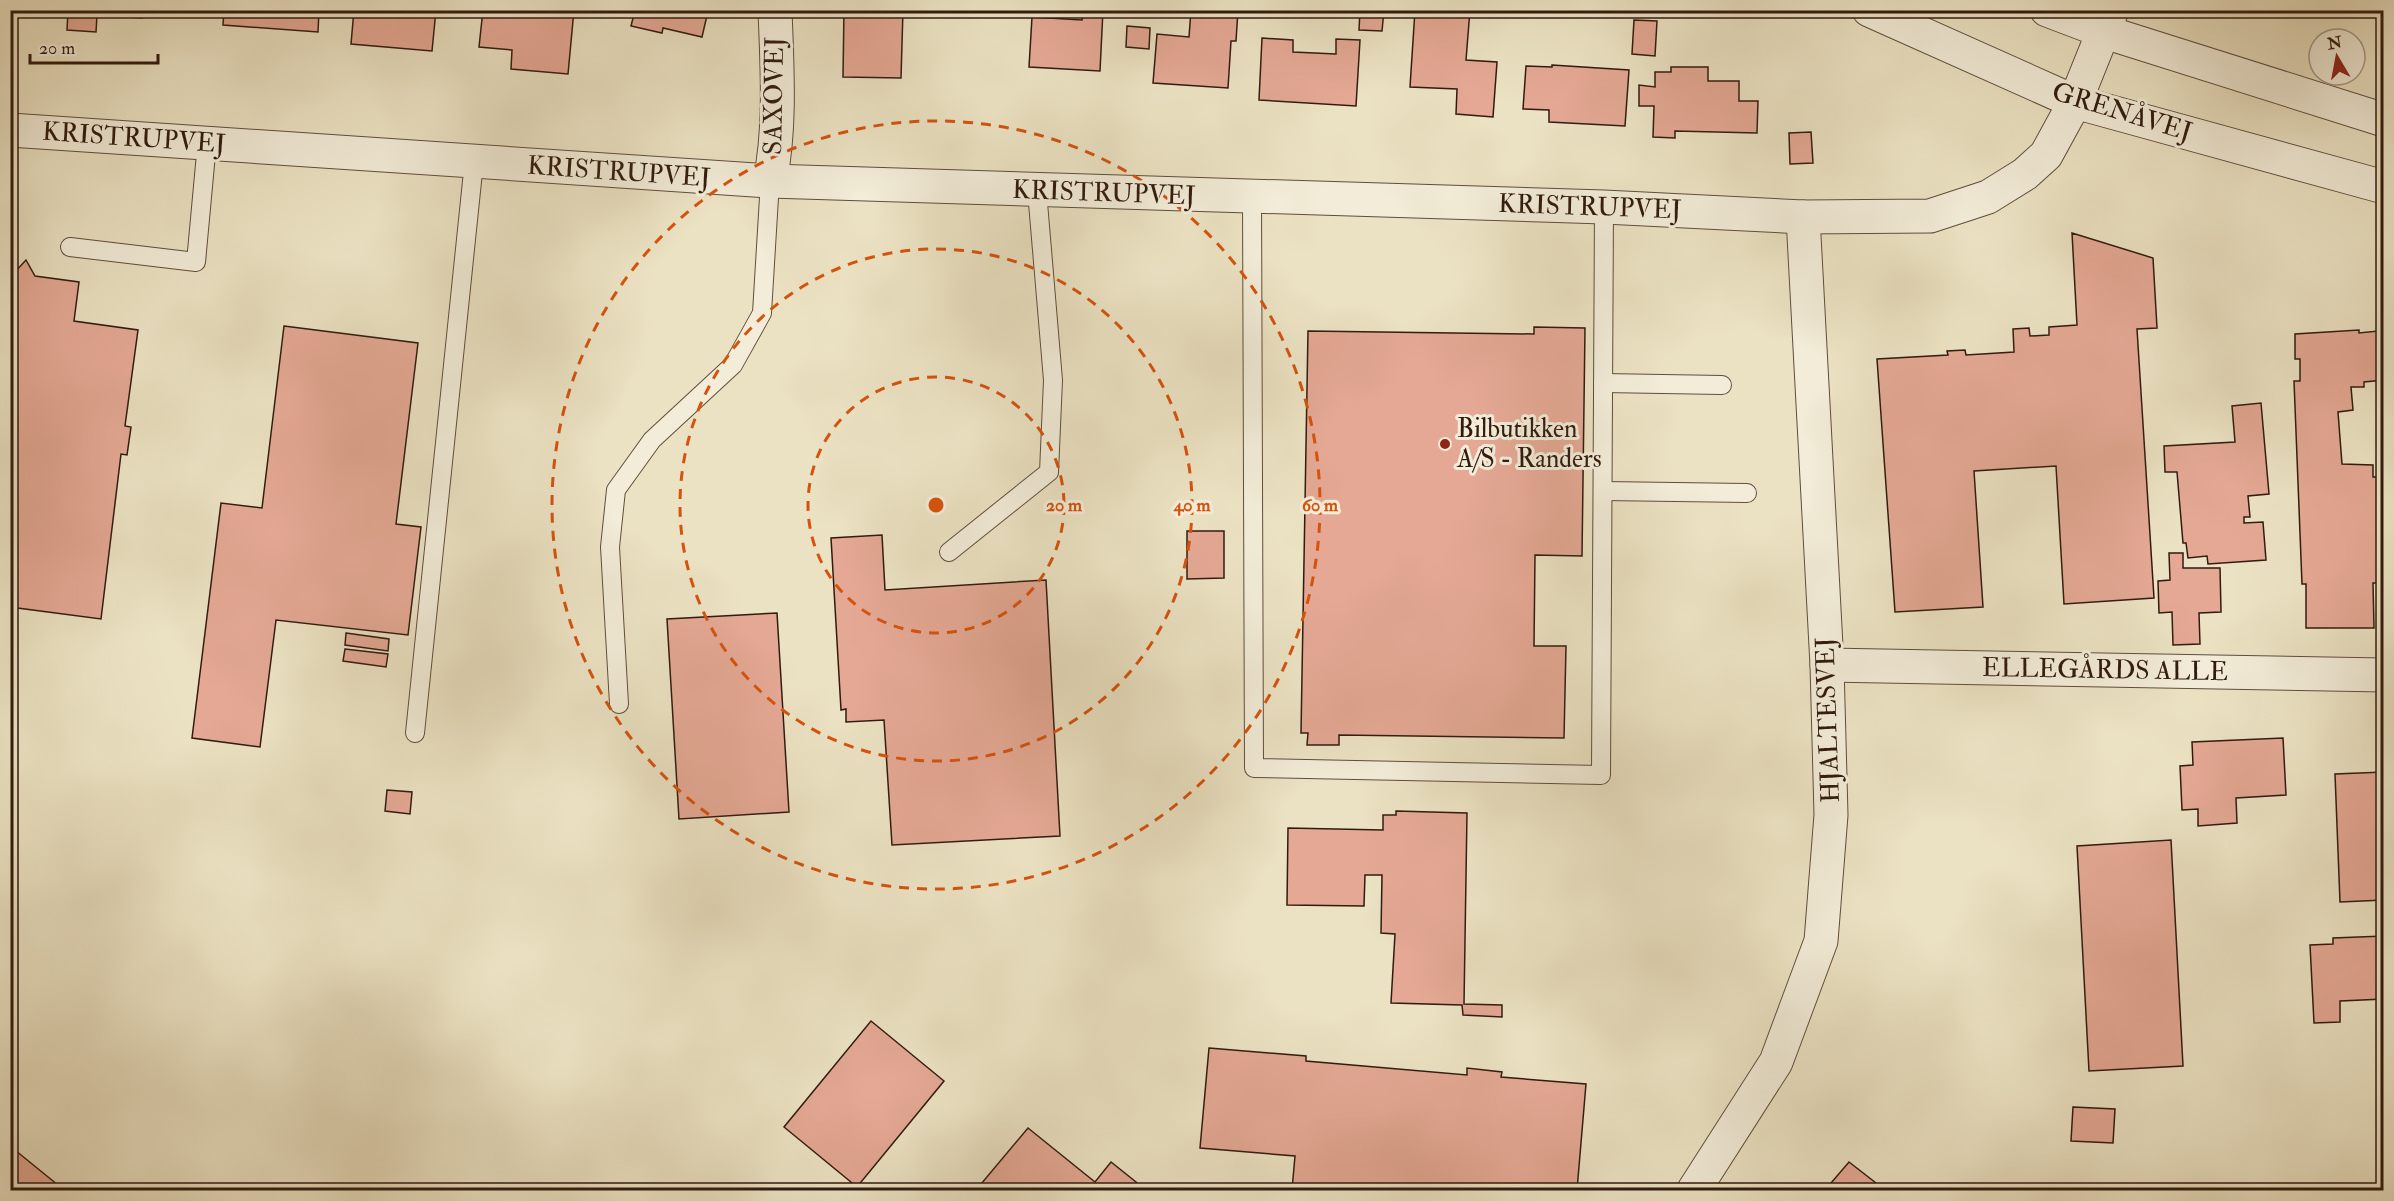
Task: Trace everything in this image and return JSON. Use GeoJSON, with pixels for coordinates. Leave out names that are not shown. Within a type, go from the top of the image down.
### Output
{"type":"FeatureCollection","features":[{"type":"Feature","properties":{"kind":"street","name":"SAXOVEJ"},"geometry":{"type":"LineString","coordinates":[[770,182],[774,158],[777,87],[775,10]]}},
{"type":"Feature","properties":{"kind":"street","name":"GRENÅVEJ"},"geometry":{"type":"LineString","coordinates":[[1869,10],[2075,102],[2384,187]]}},
{"type":"Feature","properties":{"kind":"street"},"geometry":{"type":"LineString","coordinates":[[2047,10],[2109,21],[2384,120]]}},
{"type":"Feature","properties":{"kind":"street","name":"KRISTRUPVEJ"},"geometry":{"type":"LineString","coordinates":[[10,130],[770,182],[1604,207],[1803,217],[1930,216],[1988,198],[2025,174],[2046,155],[2075,102],[2109,21]]}},
{"type":"Feature","properties":{"kind":"street","name":"HJALTESVEJ"},"geometry":{"type":"LineString","coordinates":[[1694,1191],[1776,1062],[1821,941],[1831,815],[1827,665],[1803,217]]}},
{"type":"Feature","properties":{"kind":"street","name":"ELLEGÅRDS ALLE"},"geometry":{"type":"LineString","coordinates":[[1827,665],[2384,675]]}},
{"type":"Feature","properties":{"kind":"lane"},"geometry":{"type":"LineString","coordinates":[[70,247],[196,262],[207,143]]}},
{"type":"Feature","properties":{"kind":"lane"},"geometry":{"type":"LineString","coordinates":[[415,733],[474,162]]}},
{"type":"Feature","properties":{"kind":"lane"},"geometry":{"type":"LineString","coordinates":[[619,704],[610,547],[616,490],[652,440],[733,365],[762,313],[770,182]]}},
{"type":"Feature","properties":{"kind":"lane"},"geometry":{"type":"LineString","coordinates":[[949,552],[1049,472],[1053,380],[1037,191]]}},
{"type":"Feature","properties":{"kind":"lane"},"geometry":{"type":"LineString","coordinates":[[1252,197],[1254,768],[1601,775],[1604,207]]}},
{"type":"Feature","properties":{"kind":"lane"},"geometry":{"type":"LineString","coordinates":[[1603,383],[1722,385]]}},
{"type":"Feature","properties":{"kind":"lane"},"geometry":{"type":"LineString","coordinates":[[1603,491],[1747,494]]}},
{"type":"Feature","properties":{"kind":"building"},"geometry":{"type":"Polygon","coordinates":[[[68,10],[142,10],[142,18],[97,15],[96,32],[67,30],[68,10]]]}},
{"type":"Feature","properties":{"kind":"building"},"geometry":{"type":"Polygon","coordinates":[[[224,10],[319,10],[318,32],[223,25],[224,10]]]}},
{"type":"Feature","properties":{"kind":"building"},"geometry":{"type":"Polygon","coordinates":[[[354,10],[436,10],[432,51],[351,44],[354,10]]]}},
{"type":"Feature","properties":{"kind":"building"},"geometry":{"type":"Polygon","coordinates":[[[441,10],[465,10],[464,16],[441,14],[441,10]]]}},
{"type":"Feature","properties":{"kind":"building"},"geometry":{"type":"Polygon","coordinates":[[[483,10],[574,10],[568,74],[511,69],[512,50],[479,47],[483,10]]]}},
{"type":"Feature","properties":{"kind":"building"},"geometry":{"type":"Polygon","coordinates":[[[635,10],[722,10],[721,14],[708,11],[702,37],[663,28],[662,33],[631,26],[635,10]]]}},
{"type":"Feature","properties":{"kind":"building"},"geometry":{"type":"Polygon","coordinates":[[[844,10],[903,10],[901,78],[843,77],[844,10]]]}},
{"type":"Feature","properties":{"kind":"building"},"geometry":{"type":"Polygon","coordinates":[[[1083,10],[1103,10],[1100,71],[1029,67],[1032,17],[1082,20],[1083,10]]]}},
{"type":"Feature","properties":{"kind":"building"},"geometry":{"type":"Polygon","coordinates":[[[1191,10],[1238,10],[1236,41],[1231,41],[1228,88],[1153,83],[1157,34],[1189,37],[1191,10]]]}},
{"type":"Feature","properties":{"kind":"building"},"geometry":{"type":"Polygon","coordinates":[[[1360,10],[1384,10],[1382,31],[1359,30],[1360,10]]]}},
{"type":"Feature","properties":{"kind":"building"},"geometry":{"type":"Polygon","coordinates":[[[1415,10],[1470,10],[1466,60],[1497,62],[1493,117],[1456,114],[1457,89],[1410,87],[1415,10]]]}},
{"type":"Feature","properties":{"kind":"building"},"geometry":{"type":"Polygon","coordinates":[[[1634,20],[1657,21],[1655,56],[1632,54],[1634,20]]]}},
{"type":"Feature","properties":{"kind":"building"},"geometry":{"type":"Polygon","coordinates":[[[1127,26],[1150,28],[1149,49],[1126,47],[1127,26]]]}},
{"type":"Feature","properties":{"kind":"building"},"geometry":{"type":"Polygon","coordinates":[[[1262,38],[1293,40],[1293,52],[1336,54],[1336,39],[1360,40],[1356,106],[1259,100],[1262,38]]]}},
{"type":"Feature","properties":{"kind":"building"},"geometry":{"type":"Polygon","coordinates":[[[1552,65],[1629,70],[1625,126],[1549,122],[1549,110],[1523,109],[1526,66],[1552,67],[1552,65]]]}},
{"type":"Feature","properties":{"kind":"building"},"geometry":{"type":"Polygon","coordinates":[[[1671,67],[1708,67],[1708,81],[1739,81],[1739,101],[1758,101],[1757,133],[1675,131],[1675,138],[1653,137],[1654,106],[1639,106],[1639,85],[1655,87],[1655,72],[1671,72],[1671,67]]]}},
{"type":"Feature","properties":{"kind":"building"},"geometry":{"type":"Polygon","coordinates":[[[1811,132],[1813,163],[1790,164],[1789,133],[1811,132]]]}},
{"type":"Feature","properties":{"kind":"building"},"geometry":{"type":"Polygon","coordinates":[[[2072,233],[2153,258],[2157,328],[2137,329],[2154,598],[2064,604],[2056,466],[1974,471],[1983,607],[1895,612],[1877,359],[1948,355],[1947,351],[1965,350],[1966,355],[2014,352],[2013,329],[2029,328],[2030,336],[2049,335],[2049,327],[2077,325],[2072,233]]]}},
{"type":"Feature","properties":{"kind":"building"},"geometry":{"type":"Polygon","coordinates":[[[26,260],[35,276],[79,282],[74,321],[138,330],[125,426],[131,427],[127,455],[121,454],[101,619],[10,607],[10,273],[14,273],[26,260]]]}},
{"type":"Feature","properties":{"kind":"building"},"geometry":{"type":"Polygon","coordinates":[[[284,326],[418,343],[396,524],[421,527],[408,635],[276,620],[260,747],[192,738],[221,503],[262,508],[284,326]]]}},
{"type":"Feature","properties":{"kind":"building","name":"Bilbutikken A/S - Randers"},"geometry":{"type":"Polygon","coordinates":[[[1534,327],[1585,328],[1582,556],[1535,555],[1534,646],[1566,646],[1564,738],[1339,735],[1339,745],[1307,745],[1308,733],[1301,733],[1308,331],[1534,334],[1534,327]]]}},
{"type":"Feature","properties":{"kind":"building"},"geometry":{"type":"Polygon","coordinates":[[[2359,330],[2359,333],[2378,331],[2384,380],[2364,382],[2364,387],[2351,387],[2353,410],[2338,412],[2342,464],[2373,465],[2373,477],[2377,477],[2378,583],[2373,583],[2374,628],[2306,628],[2306,584],[2302,584],[2294,381],[2300,381],[2300,359],[2295,359],[2295,334],[2359,330]]]}},
{"type":"Feature","properties":{"kind":"building"},"geometry":{"type":"Polygon","coordinates":[[[2261,403],[2269,494],[2248,496],[2250,517],[2244,517],[2244,523],[2263,522],[2266,560],[2208,564],[2207,556],[2188,558],[2186,543],[2183,543],[2177,472],[2165,472],[2164,446],[2235,442],[2232,406],[2261,403]]]}},
{"type":"Feature","properties":{"kind":"building"},"geometry":{"type":"Polygon","coordinates":[[[1187,531],[1224,531],[1224,578],[1187,579],[1187,531]]]}},
{"type":"Feature","properties":{"kind":"building"},"geometry":{"type":"Polygon","coordinates":[[[882,535],[885,590],[1046,580],[1060,836],[892,845],[884,720],[846,722],[846,709],[841,710],[831,538],[882,535]]]}},
{"type":"Feature","properties":{"kind":"building"},"geometry":{"type":"Polygon","coordinates":[[[2169,553],[2183,553],[2183,568],[2220,568],[2221,612],[2199,613],[2200,644],[2173,645],[2172,612],[2159,613],[2158,581],[2170,580],[2169,553]]]}},
{"type":"Feature","properties":{"kind":"building"},"geometry":{"type":"Polygon","coordinates":[[[777,613],[789,812],[679,819],[667,619],[777,613]]]}},
{"type":"Feature","properties":{"kind":"building"},"geometry":{"type":"Polygon","coordinates":[[[346,633],[389,639],[388,651],[345,645],[346,633]]]}},
{"type":"Feature","properties":{"kind":"building"},"geometry":{"type":"Polygon","coordinates":[[[345,649],[388,654],[386,667],[343,661],[345,649]]]}},
{"type":"Feature","properties":{"kind":"building"},"geometry":{"type":"Polygon","coordinates":[[[2283,738],[2286,795],[2236,798],[2237,823],[2198,826],[2198,809],[2182,810],[2180,766],[2193,765],[2192,742],[2283,738]]]}},
{"type":"Feature","properties":{"kind":"building"},"geometry":{"type":"Polygon","coordinates":[[[2384,772],[2384,900],[2340,902],[2335,774],[2384,772]]]}},
{"type":"Feature","properties":{"kind":"building"},"geometry":{"type":"Polygon","coordinates":[[[387,790],[412,792],[410,814],[385,811],[387,790]]]}},
{"type":"Feature","properties":{"kind":"building"},"geometry":{"type":"Polygon","coordinates":[[[1396,811],[1467,813],[1464,1004],[1502,1005],[1502,1017],[1463,1015],[1462,1005],[1391,1003],[1395,934],[1381,933],[1382,875],[1365,875],[1364,906],[1287,905],[1288,828],[1383,830],[1383,815],[1396,815],[1396,811]]]}},
{"type":"Feature","properties":{"kind":"building"},"geometry":{"type":"Polygon","coordinates":[[[2171,840],[2183,1066],[2089,1071],[2077,846],[2171,840]]]}},
{"type":"Feature","properties":{"kind":"building"},"geometry":{"type":"Polygon","coordinates":[[[2384,936],[2384,999],[2340,1001],[2340,1022],[2314,1023],[2310,945],[2333,944],[2333,938],[2384,936]]]}},
{"type":"Feature","properties":{"kind":"building"},"geometry":{"type":"Polygon","coordinates":[[[871,1021],[944,1081],[857,1187],[784,1127],[871,1021]]]}},
{"type":"Feature","properties":{"kind":"building"},"geometry":{"type":"Polygon","coordinates":[[[1209,1048],[1306,1056],[1306,1061],[1467,1075],[1467,1068],[1502,1072],[1501,1077],[1586,1084],[1577,1190],[1292,1190],[1295,1156],[1200,1148],[1209,1048]]]}},
{"type":"Feature","properties":{"kind":"building"},"geometry":{"type":"Polygon","coordinates":[[[2073,1107],[2115,1109],[2113,1143],[2071,1141],[2073,1107]]]}},
{"type":"Feature","properties":{"kind":"building"},"geometry":{"type":"Polygon","coordinates":[[[1028,1128],[1095,1182],[1111,1162],[1146,1190],[976,1190],[1028,1128]]]}},
{"type":"Feature","properties":{"kind":"building"},"geometry":{"type":"Polygon","coordinates":[[[10,1146],[64,1190],[10,1190],[10,1146]]]}},
{"type":"Feature","properties":{"kind":"building"},"geometry":{"type":"Polygon","coordinates":[[[1849,1162],[1885,1190],[1825,1190],[1849,1162]]]}},
{"type":"Feature","properties":{"kind":"place","name":"Bilbutikken A/S - Randers"},"geometry":{"type":"Point","coordinates":[1445,444]}}]}
